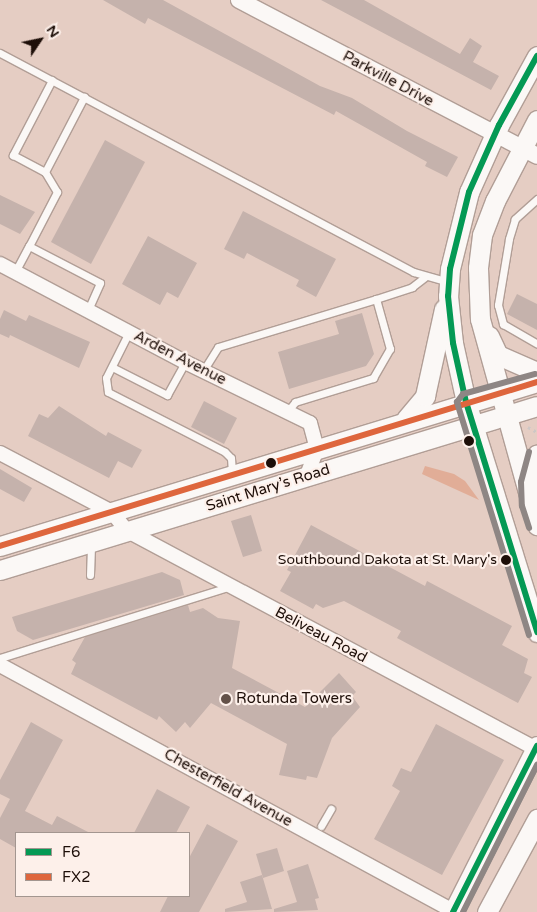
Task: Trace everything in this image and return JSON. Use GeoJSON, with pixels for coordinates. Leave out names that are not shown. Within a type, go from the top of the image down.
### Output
{"type":"FeatureCollection","features":[{"type":"Feature","properties":{"kind":"main road"},"geometry":{"type":"LineString","coordinates":[[402,422],[418,409],[425,396],[469,192],[537,56]]}},
{"type":"Feature","properties":{"kind":"main road"},"geometry":{"type":"LineString","coordinates":[[537,120],[529,152],[495,201],[482,235],[478,268],[480,319],[505,416],[537,525]]}},
{"type":"Feature","properties":{"kind":"main road"},"geometry":{"type":"LineString","coordinates":[[448,289],[453,343],[466,402],[537,632]]}},
{"type":"Feature","properties":{"kind":"main road"},"geometry":{"type":"LineString","coordinates":[[480,319],[498,355],[537,372]]}},
{"type":"Feature","properties":{"kind":"main road","name":"Saint Mary’s Road"},"geometry":{"type":"LineString","coordinates":[[0,546],[466,402],[537,382]]}},
{"type":"Feature","properties":{"kind":"main road","name":"Saint Mary’s Road"},"geometry":{"type":"LineString","coordinates":[[0,570],[537,406]]}},
{"type":"Feature","properties":{"kind":"main road"},"geometry":{"type":"LineString","coordinates":[[531,505],[530,482],[537,454]]}},
{"type":"Feature","properties":{"kind":"main road"},"geometry":{"type":"LineString","coordinates":[[454,912],[537,749]]}},
{"type":"Feature","properties":{"kind":"main road"},"geometry":{"type":"LineString","coordinates":[[487,912],[537,819]]}},
{"type":"Feature","properties":{"kind":"street","name":"Parkville Drive"},"geometry":{"type":"LineString","coordinates":[[239,0],[495,137],[529,152]]}},
{"type":"Feature","properties":{"kind":"street","name":"Arden Avenue"},"geometry":{"type":"LineString","coordinates":[[0,264],[185,362],[310,423],[317,449]]}},
{"type":"Feature","properties":{"kind":"street"},"geometry":{"type":"LineString","coordinates":[[306,477],[317,449]]}},
{"type":"Feature","properties":{"kind":"street"},"geometry":{"type":"LineString","coordinates":[[0,453],[112,512]]}},
{"type":"Feature","properties":{"kind":"street","name":"Beliveau Road"},"geometry":{"type":"LineString","coordinates":[[112,512],[126,530],[537,749]]}},
{"type":"Feature","properties":{"kind":"street","name":"Chesterfield Avenue"},"geometry":{"type":"LineString","coordinates":[[0,665],[454,912]]}},
{"type":"Feature","properties":{"kind":"lane"},"geometry":{"type":"LineString","coordinates":[[0,53],[448,289]]}},
{"type":"Feature","properties":{"kind":"lane"},"geometry":{"type":"LineString","coordinates":[[15,272],[57,192],[45,172],[13,155],[52,80]]}},
{"type":"Feature","properties":{"kind":"lane"},"geometry":{"type":"LineString","coordinates":[[45,172],[84,97]]}},
{"type":"Feature","properties":{"kind":"lane"},"geometry":{"type":"LineString","coordinates":[[537,199],[521,211],[509,239],[500,282],[498,304],[503,324],[537,344]]}},
{"type":"Feature","properties":{"kind":"lane"},"geometry":{"type":"LineString","coordinates":[[29,246],[100,283],[88,310]]}},
{"type":"Feature","properties":{"kind":"lane"},"geometry":{"type":"LineString","coordinates":[[203,371],[218,347],[412,287],[425,277]]}},
{"type":"Feature","properties":{"kind":"lane"},"geometry":{"type":"LineString","coordinates":[[286,412],[294,402],[373,378],[390,349],[376,298]]}},
{"type":"Feature","properties":{"kind":"lane"},"geometry":{"type":"LineString","coordinates":[[129,332],[106,378],[108,392],[225,452],[233,464],[232,475]]}},
{"type":"Feature","properties":{"kind":"lane"},"geometry":{"type":"LineString","coordinates":[[112,367],[167,395],[185,362]]}},
{"type":"Feature","properties":{"kind":"lane"},"geometry":{"type":"LineString","coordinates":[[90,575],[91,541]]}},
{"type":"Feature","properties":{"kind":"lane"},"geometry":{"type":"LineString","coordinates":[[0,658],[231,586]]}},
{"type":"Feature","properties":{"kind":"lane"},"geometry":{"type":"LineString","coordinates":[[321,826],[331,809]]}},
{"type":"Feature","properties":{"kind":"shaded area"},"geometry":{"type":"Polygon","coordinates":[[[425,466],[454,474],[465,481],[479,500],[422,474],[425,466]]]}},
{"type":"Feature","properties":{"kind":"building"},"geometry":{"type":"Polygon","coordinates":[[[103,0],[163,0],[320,86],[352,98],[407,131],[458,157],[447,177],[425,166],[427,162],[336,111],[334,115],[148,18],[145,24],[103,0]]]}},
{"type":"Feature","properties":{"kind":"building"},"geometry":{"type":"Polygon","coordinates":[[[321,0],[364,0],[460,54],[470,38],[482,46],[473,62],[499,76],[491,90],[321,0]]]}},
{"type":"Feature","properties":{"kind":"building"},"geometry":{"type":"Polygon","coordinates":[[[105,140],[145,162],[91,264],[51,242],[105,140]]]}},
{"type":"Feature","properties":{"kind":"building"},"geometry":{"type":"Polygon","coordinates":[[[0,195],[35,212],[20,234],[0,224],[0,195]]]}},
{"type":"Feature","properties":{"kind":"building"},"geometry":{"type":"Polygon","coordinates":[[[243,211],[336,259],[316,297],[296,286],[299,280],[247,253],[244,259],[224,249],[243,211]]]}},
{"type":"Feature","properties":{"kind":"building"},"geometry":{"type":"Polygon","coordinates":[[[148,236],[197,263],[178,298],[167,292],[160,305],[122,284],[148,236]]]}},
{"type":"Feature","properties":{"kind":"building"},"geometry":{"type":"Polygon","coordinates":[[[517,294],[537,304],[537,330],[507,314],[517,294]]]}},
{"type":"Feature","properties":{"kind":"building"},"geometry":{"type":"Polygon","coordinates":[[[4,310],[26,321],[29,315],[90,342],[79,368],[10,335],[9,338],[0,334],[0,319],[4,310]]]}},
{"type":"Feature","properties":{"kind":"building"},"geometry":{"type":"Polygon","coordinates":[[[362,313],[374,354],[366,366],[289,389],[278,352],[339,334],[335,321],[362,313]]]}},
{"type":"Feature","properties":{"kind":"building"},"geometry":{"type":"Polygon","coordinates":[[[204,401],[237,418],[224,444],[191,427],[204,401]]]}},
{"type":"Feature","properties":{"kind":"building"},"geometry":{"type":"Polygon","coordinates":[[[59,406],[106,436],[108,432],[142,450],[132,468],[118,461],[109,478],[28,436],[39,414],[48,418],[59,406]]]}},
{"type":"Feature","properties":{"kind":"building"},"geometry":{"type":"Polygon","coordinates":[[[0,469],[32,488],[24,502],[0,489],[0,469]]]}},
{"type":"Feature","properties":{"kind":"building"},"geometry":{"type":"Polygon","coordinates":[[[251,515],[262,551],[243,557],[231,521],[251,515]]]}},
{"type":"Feature","properties":{"kind":"building"},"geometry":{"type":"Polygon","coordinates":[[[311,525],[425,586],[427,581],[512,626],[502,645],[528,659],[524,673],[532,677],[518,703],[397,638],[401,631],[344,601],[323,608],[316,604],[313,609],[280,591],[291,572],[287,570],[311,525]]]}},
{"type":"Feature","properties":{"kind":"building"},"geometry":{"type":"Polygon","coordinates":[[[162,572],[180,580],[184,595],[33,640],[17,631],[12,617],[162,572]]]}},
{"type":"Feature","properties":{"kind":"building"},"geometry":{"type":"Polygon","coordinates":[[[188,605],[190,612],[203,608],[218,618],[240,621],[232,668],[305,707],[339,673],[356,692],[352,696],[360,707],[332,738],[317,778],[307,776],[306,780],[279,775],[287,744],[211,703],[190,728],[185,722],[176,732],[159,716],[157,720],[71,674],[76,663],[72,660],[85,637],[188,605]]]}},
{"type":"Feature","properties":{"kind":"building"},"geometry":{"type":"Polygon","coordinates":[[[31,722],[63,740],[25,811],[52,825],[57,816],[88,832],[15,832],[15,847],[0,839],[0,818],[10,799],[0,794],[0,780],[31,722]]]}},
{"type":"Feature","properties":{"kind":"building"},"geometry":{"type":"Polygon","coordinates":[[[436,724],[504,760],[442,875],[374,839],[400,791],[392,786],[401,768],[411,772],[436,724]]]}},
{"type":"Feature","properties":{"kind":"building"},"geometry":{"type":"Polygon","coordinates":[[[157,789],[190,807],[177,832],[135,832],[157,789]]]}},
{"type":"Feature","properties":{"kind":"building"},"geometry":{"type":"Polygon","coordinates":[[[207,824],[238,841],[199,912],[160,912],[168,897],[190,897],[190,856],[207,824]]]}},
{"type":"Feature","properties":{"kind":"building"},"geometry":{"type":"Polygon","coordinates":[[[277,848],[284,871],[263,878],[256,854],[277,848]]]}},
{"type":"Feature","properties":{"kind":"building"},"geometry":{"type":"Polygon","coordinates":[[[308,864],[319,898],[315,899],[318,910],[274,912],[274,909],[297,902],[287,871],[308,864]]]}},
{"type":"Feature","properties":{"kind":"building"},"geometry":{"type":"Polygon","coordinates":[[[262,875],[272,909],[225,912],[225,909],[247,902],[240,882],[262,875]]]}},
{"type":"Feature","properties":{"kind":"transit line","name":"F6"},"geometry":{"type":"LineString","coordinates":[[537,56],[499,125],[469,192],[450,269],[448,296],[453,343],[466,402],[537,632]]}},
{"type":"Feature","properties":{"kind":"transit line"},"geometry":{"type":"LineString","coordinates":[[529,635],[457,402],[463,394],[535,374]]}},
{"type":"Feature","properties":{"kind":"transit line","name":"FX2"},"geometry":{"type":"LineString","coordinates":[[0,546],[537,382]]}},
{"type":"Feature","properties":{"kind":"transit line"},"geometry":{"type":"LineString","coordinates":[[529,452],[521,482],[522,506],[529,528]]}},
{"type":"Feature","properties":{"kind":"transit line","name":"F6"},"geometry":{"type":"LineString","coordinates":[[453,912],[537,746]]}},
{"type":"Feature","properties":{"kind":"transit line"},"geometry":{"type":"LineString","coordinates":[[463,912],[537,765]]}},
{"type":"Feature","properties":{"kind":"place","name":"Southbound Dakota at St. Mary's"},"geometry":{"type":"Point","coordinates":[506,560]}},
{"type":"Feature","properties":{"kind":"place","name":"Rotunda Towers"},"geometry":{"type":"Point","coordinates":[226,699]}}]}
